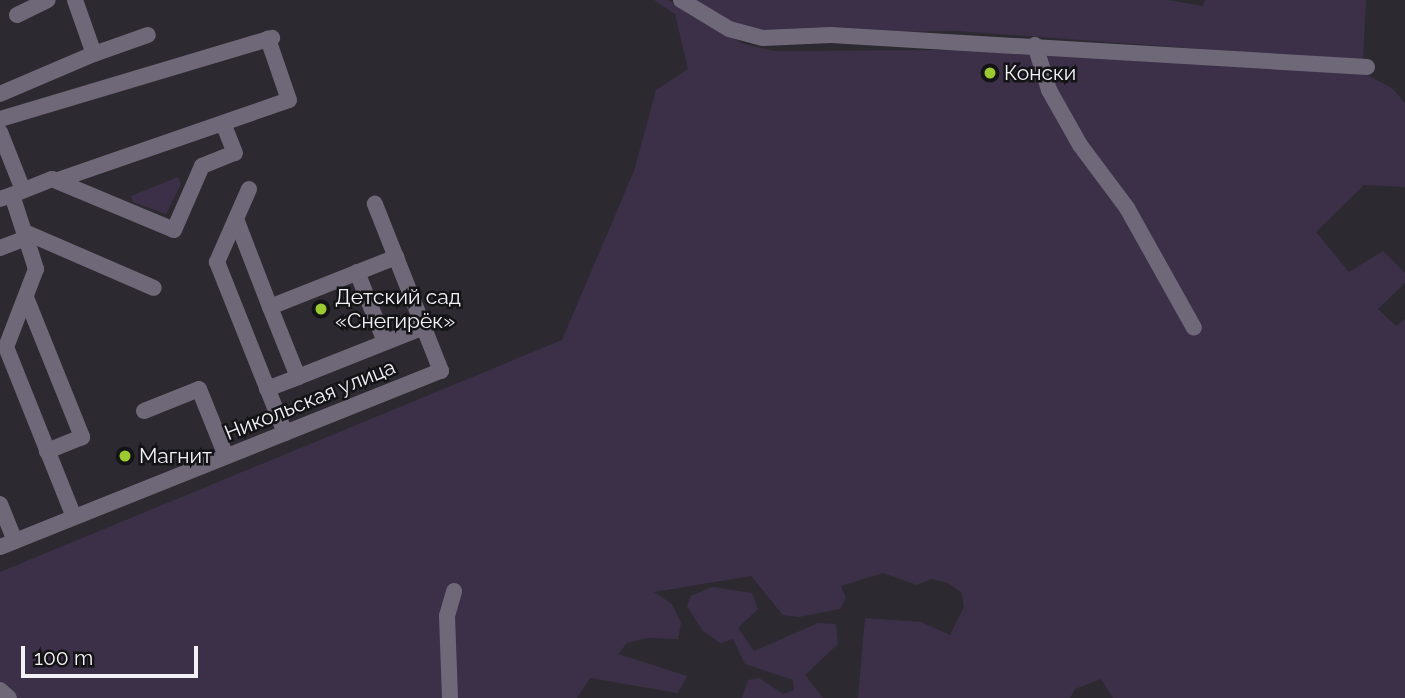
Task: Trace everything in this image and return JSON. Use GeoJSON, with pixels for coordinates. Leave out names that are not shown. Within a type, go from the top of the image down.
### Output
{"type":"FeatureCollection","features":[{"type":"Feature","properties":{"kind":"street"},"geometry":{"type":"LineString","coordinates":[[18,15],[48,0]]}},
{"type":"Feature","properties":{"kind":"street"},"geometry":{"type":"LineString","coordinates":[[75,0],[94,54]]}},
{"type":"Feature","properties":{"kind":"street"},"geometry":{"type":"LineString","coordinates":[[681,0],[729,29],[763,38],[831,35],[1035,45],[1367,67]]}},
{"type":"Feature","properties":{"kind":"street"},"geometry":{"type":"LineString","coordinates":[[0,94],[94,54],[148,35]]}},
{"type":"Feature","properties":{"kind":"street"},"geometry":{"type":"LineString","coordinates":[[0,119],[270,38],[289,100],[12,195]]}},
{"type":"Feature","properties":{"kind":"street"},"geometry":{"type":"LineString","coordinates":[[1035,45],[1074,134],[1127,208],[1194,328]]}},
{"type":"Feature","properties":{"kind":"street"},"geometry":{"type":"LineString","coordinates":[[58,180],[174,230],[202,166],[235,153],[223,123]]}},
{"type":"Feature","properties":{"kind":"street"},"geometry":{"type":"LineString","coordinates":[[0,132],[12,195],[28,235],[36,269],[27,300],[6,347],[74,517]]}},
{"type":"Feature","properties":{"kind":"street"},"geometry":{"type":"LineString","coordinates":[[248,189],[217,262],[285,433]]}},
{"type":"Feature","properties":{"kind":"street"},"geometry":{"type":"LineString","coordinates":[[267,389],[424,327],[375,204]]}},
{"type":"Feature","properties":{"kind":"street"},"geometry":{"type":"LineString","coordinates":[[236,219],[298,377]]}},
{"type":"Feature","properties":{"kind":"street"},"geometry":{"type":"LineString","coordinates":[[0,248],[28,235],[154,288]]}},
{"type":"Feature","properties":{"kind":"street"},"geometry":{"type":"LineString","coordinates":[[270,307],[396,257]]}},
{"type":"Feature","properties":{"kind":"street"},"geometry":{"type":"LineString","coordinates":[[357,272],[385,342]]}},
{"type":"Feature","properties":{"kind":"street"},"geometry":{"type":"LineString","coordinates":[[27,300],[82,437],[47,451]]}},
{"type":"Feature","properties":{"kind":"street","name":"Никольская улица"},"geometry":{"type":"LineString","coordinates":[[7,544],[441,371],[424,327]]}},
{"type":"Feature","properties":{"kind":"street"},"geometry":{"type":"LineString","coordinates":[[144,411],[200,388],[226,456]]}},
{"type":"Feature","properties":{"kind":"street"},"geometry":{"type":"LineString","coordinates":[[0,504],[7,544]]}},
{"type":"Feature","properties":{"kind":"street"},"geometry":{"type":"LineString","coordinates":[[450,698],[447,615],[454,591]]}},
{"type":"Feature","properties":{"kind":"street"},"geometry":{"type":"LineString","coordinates":[[0,690],[9,698]]}},
{"type":"Feature","properties":{"kind":"shaded area"},"geometry":{"type":"Polygon","coordinates":[[[654,0],[668,0],[744,44],[774,51],[955,50],[1363,73],[1392,88],[1405,103],[1405,187],[1364,185],[1316,232],[1349,272],[1383,251],[1405,273],[1405,283],[1378,309],[1396,326],[1405,319],[1405,698],[1113,698],[1101,679],[1075,689],[1070,698],[858,698],[865,618],[921,622],[950,635],[964,607],[962,593],[948,583],[931,579],[917,585],[883,573],[841,586],[846,598],[840,609],[799,617],[783,615],[751,576],[654,592],[672,604],[681,623],[678,639],[647,638],[627,643],[618,654],[687,676],[678,693],[590,678],[577,698],[0,698],[0,572],[562,340],[634,171],[656,90],[688,69],[675,14],[654,0]]]}},
{"type":"Feature","properties":{"kind":"shaded area"},"geometry":{"type":"Polygon","coordinates":[[[693,0],[1167,0],[1203,6],[1205,0],[1366,0],[1363,61],[957,31],[753,34],[693,0]]]}},
{"type":"Feature","properties":{"kind":"shaded area"},"geometry":{"type":"Polygon","coordinates":[[[178,177],[181,184],[166,214],[133,202],[131,196],[178,177]]]}},
{"type":"Feature","properties":{"kind":"shaded area"},"geometry":{"type":"Polygon","coordinates":[[[712,587],[752,593],[758,609],[738,628],[754,651],[818,623],[836,624],[838,644],[805,675],[823,698],[742,698],[748,680],[759,678],[783,694],[794,690],[793,680],[745,664],[733,639],[720,643],[702,630],[687,606],[691,596],[712,587]]]}},
{"type":"Feature","properties":{"kind":"place","name":"Конски"},"geometry":{"type":"Point","coordinates":[990,73]}},
{"type":"Feature","properties":{"kind":"place","name":"Детский сад «Снегирёк»"},"geometry":{"type":"Point","coordinates":[321,309]}},
{"type":"Feature","properties":{"kind":"place","name":"Магнит"},"geometry":{"type":"Point","coordinates":[125,456]}}]}
